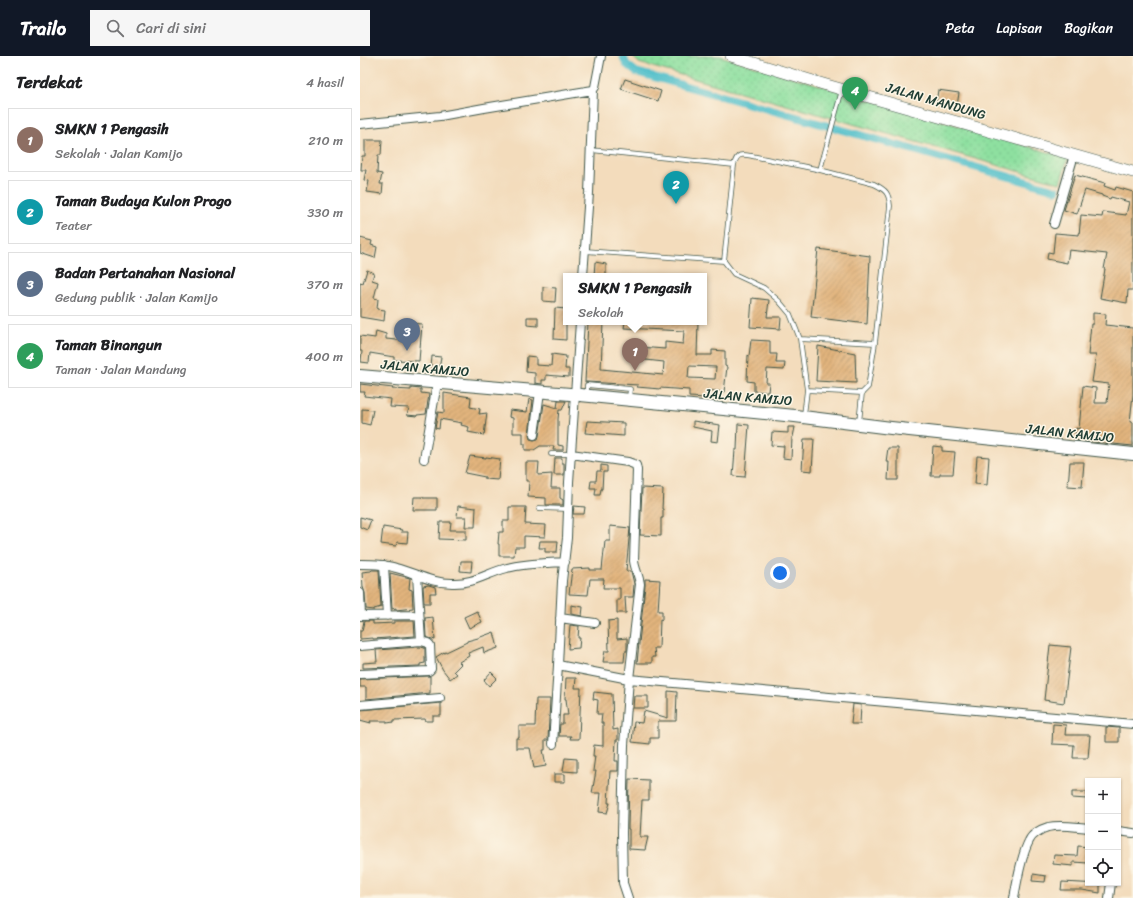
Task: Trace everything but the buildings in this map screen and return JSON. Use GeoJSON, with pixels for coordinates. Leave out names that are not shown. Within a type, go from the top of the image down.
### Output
{"type":"FeatureCollection","features":[{"type":"Feature","properties":{"kind":"main road","name":"JALAN MANDUNG"},"geometry":{"type":"LineString","coordinates":[[732,56],[1133,172]]}},
{"type":"Feature","properties":{"kind":"main road","name":"JALAN KAMIJO"},"geometry":{"type":"LineString","coordinates":[[360,376],[581,395],[804,417],[1133,454]]}},
{"type":"Feature","properties":{"kind":"street"},"geometry":{"type":"LineString","coordinates":[[584,273],[593,90],[596,87],[601,56]]}},
{"type":"Feature","properties":{"kind":"street"},"geometry":{"type":"LineString","coordinates":[[360,124],[440,116],[593,90]]}},
{"type":"Feature","properties":{"kind":"street"},"geometry":{"type":"LineString","coordinates":[[1054,224],[1074,155]]}},
{"type":"Feature","properties":{"kind":"street"},"geometry":{"type":"LineString","coordinates":[[553,744],[560,618],[572,454],[581,395],[580,325]]}},
{"type":"Feature","properties":{"kind":"street"},"geometry":{"type":"LineString","coordinates":[[424,459],[437,383]]}},
{"type":"Feature","properties":{"kind":"street"},"geometry":{"type":"LineString","coordinates":[[534,435],[540,392]]}},
{"type":"Feature","properties":{"kind":"street"},"geometry":{"type":"LineString","coordinates":[[572,454],[628,462],[636,465],[638,470],[634,561],[640,584],[629,679],[624,745],[622,833],[623,884],[628,898]]}},
{"type":"Feature","properties":{"kind":"street"},"geometry":{"type":"LineString","coordinates":[[360,564],[394,567],[441,583],[460,583],[472,582],[508,567],[537,563],[564,562]]}},
{"type":"Feature","properties":{"kind":"street"},"geometry":{"type":"LineString","coordinates":[[384,565],[387,616]]}},
{"type":"Feature","properties":{"kind":"street"},"geometry":{"type":"LineString","coordinates":[[417,575],[421,641]]}},
{"type":"Feature","properties":{"kind":"street"},"geometry":{"type":"LineString","coordinates":[[360,593],[360,616],[419,615]]}},
{"type":"Feature","properties":{"kind":"street"},"geometry":{"type":"LineString","coordinates":[[560,618],[595,623]]}},
{"type":"Feature","properties":{"kind":"street"},"geometry":{"type":"LineString","coordinates":[[360,646],[421,641],[428,642],[430,645],[431,669],[429,671],[360,674]]}},
{"type":"Feature","properties":{"kind":"street"},"geometry":{"type":"LineString","coordinates":[[558,664],[629,679],[1133,724]]}},
{"type":"Feature","properties":{"kind":"street"},"geometry":{"type":"LineString","coordinates":[[360,705],[440,698]]}},
{"type":"Feature","properties":{"kind":"street"},"geometry":{"type":"LineString","coordinates":[[1014,898],[1022,862],[1029,841],[1035,833],[1047,827],[1059,825],[1085,828]]}},
{"type":"Feature","properties":{"kind":"street"},"geometry":{"type":"LineString","coordinates":[[1121,831],[1133,833]]}},
{"type":"Feature","properties":{"kind":"street"},"geometry":{"type":"LineString","coordinates":[[1109,898],[1111,886]]}},
{"type":"Feature","properties":{"kind":"lane"},"geometry":{"type":"LineString","coordinates":[[820,170],[842,89]]}},
{"type":"Feature","properties":{"kind":"lane"},"geometry":{"type":"LineString","coordinates":[[591,150],[734,165]]}},
{"type":"Feature","properties":{"kind":"lane"},"geometry":{"type":"LineString","coordinates":[[804,417],[807,390],[800,339],[790,314],[779,301],[764,288],[734,274],[724,261],[734,165],[738,156],[746,155],[820,170],[874,184],[883,188],[889,198],[890,206],[875,343],[868,387],[862,393],[858,424]]}},
{"type":"Feature","properties":{"kind":"lane"},"geometry":{"type":"LineString","coordinates":[[585,251],[724,261]]}},
{"type":"Feature","properties":{"kind":"lane"},"geometry":{"type":"LineString","coordinates":[[800,339],[875,343]]}},
{"type":"Feature","properties":{"kind":"lane"},"geometry":{"type":"LineString","coordinates":[[807,390],[862,393]]}},
{"type":"Feature","properties":{"kind":"lane"},"geometry":{"type":"LineString","coordinates":[[551,454],[572,454]]}},
{"type":"Feature","properties":{"kind":"lane"},"geometry":{"type":"LineString","coordinates":[[540,508],[568,508]]}},
{"type":"Feature","properties":{"kind":"green space"},"geometry":{"type":"Polygon","coordinates":[[[632,56],[720,56],[1068,158],[1060,183],[639,63],[632,56]]]}},
{"type":"Feature","properties":{"kind":"waterway"},"geometry":{"type":"LineString","coordinates":[[623,56],[626,64],[636,72],[1056,190]]}},
{"type":"Feature","properties":{"kind":"place","name":"Taman Binangun"},"geometry":{"type":"Point","coordinates":[855,110]}},
{"type":"Feature","properties":{"kind":"place","name":"Taman Budaya Kulon Progo"},"geometry":{"type":"Point","coordinates":[676,204]}},
{"type":"Feature","properties":{"kind":"place","name":"Badan Pertanahan Nasional"},"geometry":{"type":"Point","coordinates":[407,351]}},
{"type":"Feature","properties":{"kind":"place","name":"SMKN 1 Pengasih"},"geometry":{"type":"Point","coordinates":[635,371]}}]}
